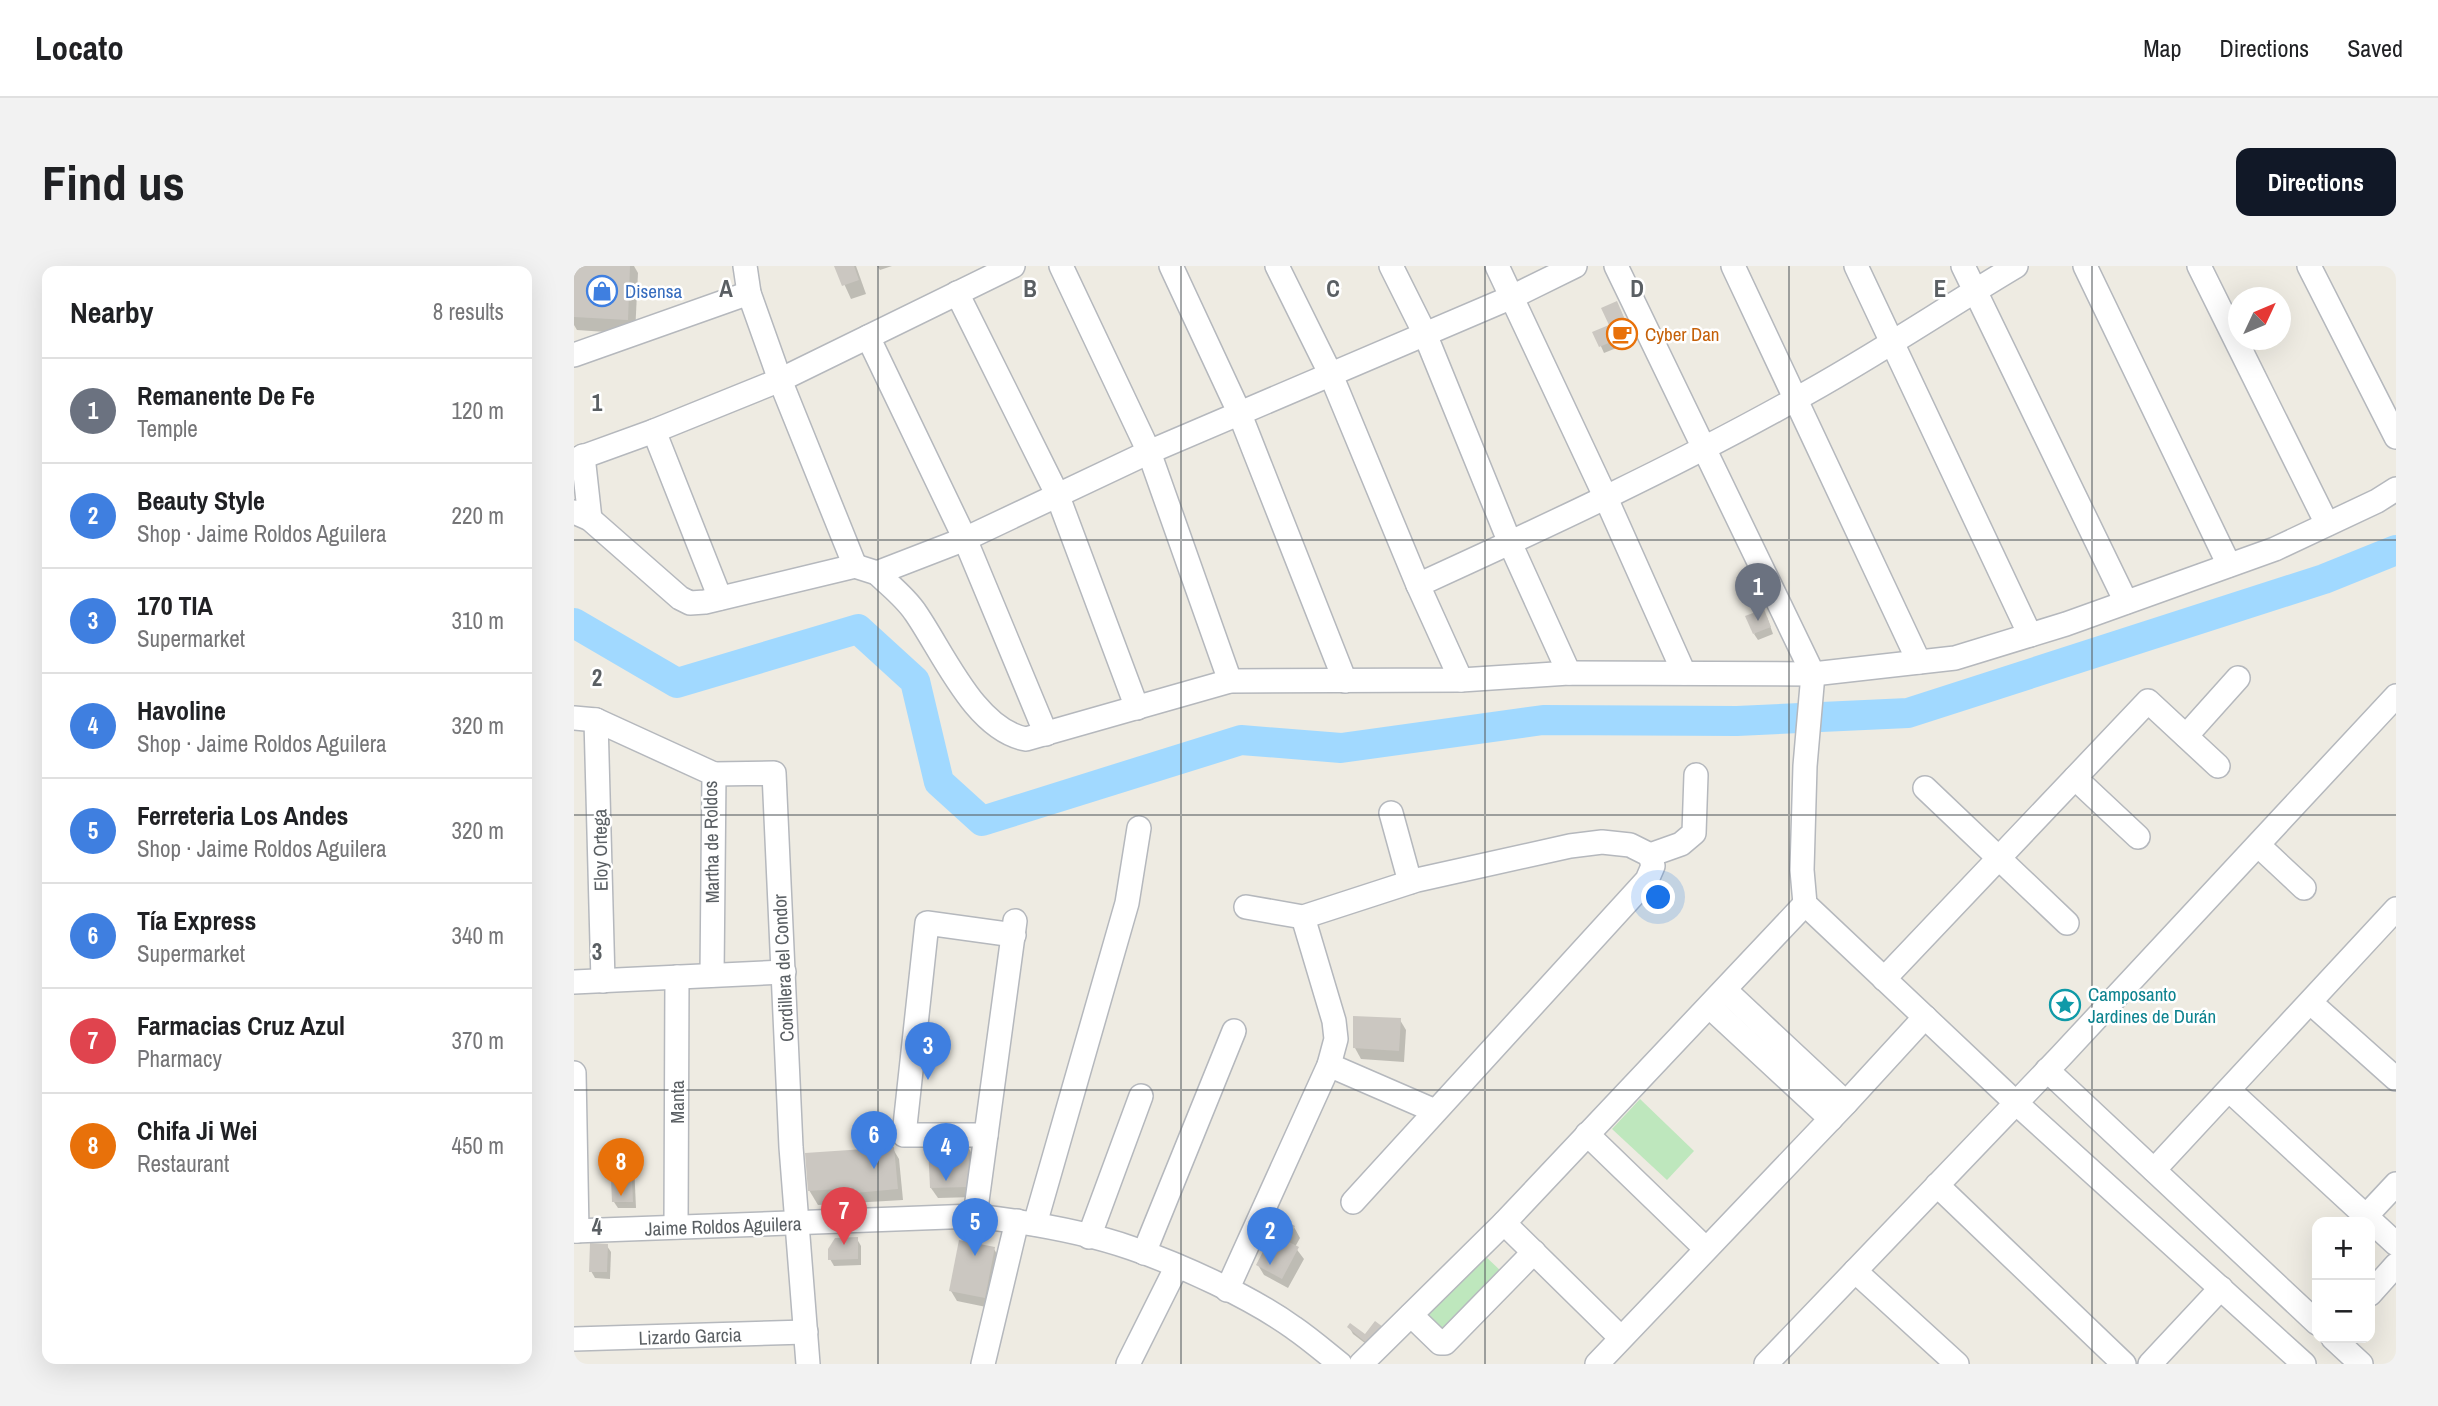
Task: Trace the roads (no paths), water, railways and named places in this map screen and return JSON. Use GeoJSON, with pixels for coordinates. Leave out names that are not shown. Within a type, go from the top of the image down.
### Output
{"type":"FeatureCollection","features":[{"type":"Feature","properties":{"kind":"street"},"geometry":{"type":"LineString","coordinates":[[745,266],[749,293],[780,380],[866,569],[913,609],[974,703],[990,722],[1006,733],[1026,739],[1230,681],[1461,680],[1569,673],[1684,673],[1812,679],[1955,658],[2126,602],[2275,549],[2377,501],[2396,489]]}},
{"type":"Feature","properties":{"kind":"street"},"geometry":{"type":"LineString","coordinates":[[1013,266],[780,380],[579,458],[582,515],[680,598],[691,603],[866,569],[965,539],[1149,452],[1511,297],[1575,266]]}},
{"type":"Feature","properties":{"kind":"street"},"geometry":{"type":"LineString","coordinates":[[1061,266],[1149,452],[1230,681]]}},
{"type":"Feature","properties":{"kind":"street"},"geometry":{"type":"LineString","coordinates":[[1171,266],[1239,412],[1345,681]]}},
{"type":"Feature","properties":{"kind":"street"},"geometry":{"type":"LineString","coordinates":[[1277,266],[1331,374],[1418,585],[1461,680]]}},
{"type":"Feature","properties":{"kind":"street"},"geometry":{"type":"LineString","coordinates":[[1391,266],[1425,334],[1510,543],[1569,673]]}},
{"type":"Feature","properties":{"kind":"street"},"geometry":{"type":"LineString","coordinates":[[1497,266],[1605,496],[1684,673]]}},
{"type":"Feature","properties":{"kind":"street"},"geometry":{"type":"LineString","coordinates":[[1616,266],[1812,679],[1805,766],[1802,870],[1805,904],[2016,1103],[2306,1364],[2327,1343]]}},
{"type":"Feature","properties":{"kind":"street"},"geometry":{"type":"LineString","coordinates":[[1733,266],[1919,662]]}},
{"type":"Feature","properties":{"kind":"street"},"geometry":{"type":"LineString","coordinates":[[1856,266],[2029,635]]}},
{"type":"Feature","properties":{"kind":"street"},"geometry":{"type":"LineString","coordinates":[[1963,266],[2126,602]]}},
{"type":"Feature","properties":{"kind":"street"},"geometry":{"type":"LineString","coordinates":[[1418,585],[1703,449],[1796,399],[2016,266]]}},
{"type":"Feature","properties":{"kind":"street"},"geometry":{"type":"LineString","coordinates":[[2085,266],[2229,565]]}},
{"type":"Feature","properties":{"kind":"street"},"geometry":{"type":"LineString","coordinates":[[2199,266],[2327,524]]}},
{"type":"Feature","properties":{"kind":"street"},"geometry":{"type":"LineString","coordinates":[[2309,266],[2396,437]]}},
{"type":"Feature","properties":{"kind":"street"},"geometry":{"type":"LineString","coordinates":[[574,355],[749,293]]}},
{"type":"Feature","properties":{"kind":"street"},"geometry":{"type":"LineString","coordinates":[[957,293],[1057,494],[1137,708]]}},
{"type":"Feature","properties":{"kind":"street"},"geometry":{"type":"LineString","coordinates":[[868,337],[965,539],[1046,734]]}},
{"type":"Feature","properties":{"kind":"street"},"geometry":{"type":"LineString","coordinates":[[654,431],[720,598]]}},
{"type":"Feature","properties":{"kind":"street"},"geometry":{"type":"LineString","coordinates":[[2186,736],[2238,678]]}},
{"type":"Feature","properties":{"kind":"street"},"geometry":{"type":"LineString","coordinates":[[1766,1364],[2048,1070],[2396,696]]}},
{"type":"Feature","properties":{"kind":"street"},"geometry":{"type":"LineString","coordinates":[[1884,979],[2148,701],[2218,766]]}},
{"type":"Feature","properties":{"kind":"street","name":"Martha de Roldos"},"geometry":{"type":"LineString","coordinates":[[585,719],[714,774],[712,975]]}},
{"type":"Feature","properties":{"kind":"street","name":"Eloy Ortega"},"geometry":{"type":"LineString","coordinates":[[585,719],[603,981]]}},
{"type":"Feature","properties":{"kind":"street","name":"Cordillera del Condor"},"geometry":{"type":"LineString","coordinates":[[714,774],[774,773],[791,1147],[808,1364]]}},
{"type":"Feature","properties":{"kind":"street"},"geometry":{"type":"LineString","coordinates":[[1247,907],[1303,916],[1410,882],[1570,846],[1602,842],[1630,845],[1650,855],[1681,844],[1694,833],[1696,775]]}},
{"type":"Feature","properties":{"kind":"street"},"geometry":{"type":"LineString","coordinates":[[2075,778],[2138,837]]}},
{"type":"Feature","properties":{"kind":"street"},"geometry":{"type":"LineString","coordinates":[[1925,788],[2067,923]]}},
{"type":"Feature","properties":{"kind":"street"},"geometry":{"type":"LineString","coordinates":[[1391,813],[1410,882]]}},
{"type":"Feature","properties":{"kind":"street"},"geometry":{"type":"LineString","coordinates":[[983,1364],[1128,904],[1139,828]]}},
{"type":"Feature","properties":{"kind":"street"},"geometry":{"type":"LineString","coordinates":[[2258,845],[2304,888]]}},
{"type":"Feature","properties":{"kind":"street"},"geometry":{"type":"LineString","coordinates":[[1353,1202],[1647,880],[1653,866],[1650,855]]}},
{"type":"Feature","properties":{"kind":"street"},"geometry":{"type":"LineString","coordinates":[[1361,1364],[1504,1223],[1805,904]]}},
{"type":"Feature","properties":{"kind":"street"},"geometry":{"type":"LineString","coordinates":[[1227,1290],[1329,1065],[1336,1039],[1334,1021],[1303,916]]}},
{"type":"Feature","properties":{"kind":"street"},"geometry":{"type":"LineString","coordinates":[[2154,1170],[2393,918]]}},
{"type":"Feature","properties":{"kind":"street"},"geometry":{"type":"LineString","coordinates":[[975,1216],[986,1135],[1014,928],[927,923],[904,1135],[986,1135]]}},
{"type":"Feature","properties":{"kind":"street"},"geometry":{"type":"LineString","coordinates":[[574,982],[784,972]]}},
{"type":"Feature","properties":{"kind":"street","name":"Manta"},"geometry":{"type":"LineString","coordinates":[[676,1227],[677,977]]}},
{"type":"Feature","properties":{"kind":"street"},"geometry":{"type":"LineString","coordinates":[[1717,999],[1839,1111]]}},
{"type":"Feature","properties":{"kind":"street"},"geometry":{"type":"LineString","coordinates":[[2311,1003],[2396,1079]]}},
{"type":"Feature","properties":{"kind":"street"},"geometry":{"type":"LineString","coordinates":[[1597,1364],[1925,1017]]}},
{"type":"Feature","properties":{"kind":"street"},"geometry":{"type":"LineString","coordinates":[[1144,1253],[1234,1031]]}},
{"type":"Feature","properties":{"kind":"street"},"geometry":{"type":"LineString","coordinates":[[1329,1065],[1434,1111]]}},
{"type":"Feature","properties":{"kind":"street"},"geometry":{"type":"LineString","coordinates":[[2048,1070],[2312,1318]]}},
{"type":"Feature","properties":{"kind":"street"},"geometry":{"type":"LineString","coordinates":[[574,1073],[576,1231]]}},
{"type":"Feature","properties":{"kind":"street"},"geometry":{"type":"LineString","coordinates":[[2229,1090],[2396,1244]]}},
{"type":"Feature","properties":{"kind":"street"},"geometry":{"type":"LineString","coordinates":[[1088,1237],[1141,1096]]}},
{"type":"Feature","properties":{"kind":"street"},"geometry":{"type":"LineString","coordinates":[[1587,1134],[1706,1249]]}},
{"type":"Feature","properties":{"kind":"street"},"geometry":{"type":"LineString","coordinates":[[2366,1216],[2396,1184]]}},
{"type":"Feature","properties":{"kind":"street"},"geometry":{"type":"LineString","coordinates":[[1937,1185],[2124,1364]]}},
{"type":"Feature","properties":{"kind":"street","name":"Jaime Roldos Aguilera"},"geometry":{"type":"LineString","coordinates":[[576,1231],[975,1216],[1026,1222],[1144,1253],[1177,1266],[1292,1326],[1340,1364]]}},
{"type":"Feature","properties":{"kind":"street"},"geometry":{"type":"LineString","coordinates":[[1504,1223],[1621,1338]]}},
{"type":"Feature","properties":{"kind":"street"},"geometry":{"type":"LineString","coordinates":[[1411,1315],[1440,1343],[1445,1343],[1534,1252]]}},
{"type":"Feature","properties":{"kind":"street"},"geometry":{"type":"LineString","coordinates":[[2375,1288],[2396,1265]]}},
{"type":"Feature","properties":{"kind":"street"},"geometry":{"type":"LineString","coordinates":[[1128,1364],[1177,1266]]}},
{"type":"Feature","properties":{"kind":"street"},"geometry":{"type":"LineString","coordinates":[[1855,1271],[1944,1360]]}},
{"type":"Feature","properties":{"kind":"street"},"geometry":{"type":"LineString","coordinates":[[2150,1364],[2221,1288]]}},
{"type":"Feature","properties":{"kind":"street","name":"Lizardo Garcia"},"geometry":{"type":"LineString","coordinates":[[574,1339],[806,1332]]}},
{"type":"Feature","properties":{"kind":"street"},"geometry":{"type":"LineString","coordinates":[[2338,1343],[2361,1364]]}},
{"type":"Feature","properties":{"kind":"waterway"},"geometry":{"type":"LineString","coordinates":[[574,623],[677,683],[858,629],[915,681],[939,782],[982,821],[1241,740],[1341,748],[1543,720],[1737,721],[1908,713],[2324,579],[2396,550]]}},
{"type":"Feature","properties":{"kind":"place","name":"Disensa"},"geometry":{"type":"Point","coordinates":[602,291]}},
{"type":"Feature","properties":{"kind":"place","name":"Cyber Dan"},"geometry":{"type":"Point","coordinates":[1622,334]}},
{"type":"Feature","properties":{"kind":"place","name":"Remanente De Fe"},"geometry":{"type":"Point","coordinates":[1758,621]}},
{"type":"Feature","properties":{"kind":"place","name":"Camposanto Jardines de Durán"},"geometry":{"type":"Point","coordinates":[2065,1005]}},
{"type":"Feature","properties":{"kind":"place","name":"170 TIA"},"geometry":{"type":"Point","coordinates":[928,1080]}},
{"type":"Feature","properties":{"kind":"place","name":"Tía Express"},"geometry":{"type":"Point","coordinates":[874,1169]}},
{"type":"Feature","properties":{"kind":"place","name":"Havoline"},"geometry":{"type":"Point","coordinates":[946,1181]}},
{"type":"Feature","properties":{"kind":"place","name":"Chifa Ji Wei"},"geometry":{"type":"Point","coordinates":[621,1196]}},
{"type":"Feature","properties":{"kind":"place","name":"Farmacias Cruz Azul"},"geometry":{"type":"Point","coordinates":[844,1245]}},
{"type":"Feature","properties":{"kind":"place","name":"Ferreteria Los Andes"},"geometry":{"type":"Point","coordinates":[975,1256]}},
{"type":"Feature","properties":{"kind":"place","name":"Beauty Style"},"geometry":{"type":"Point","coordinates":[1270,1265]}}]}
